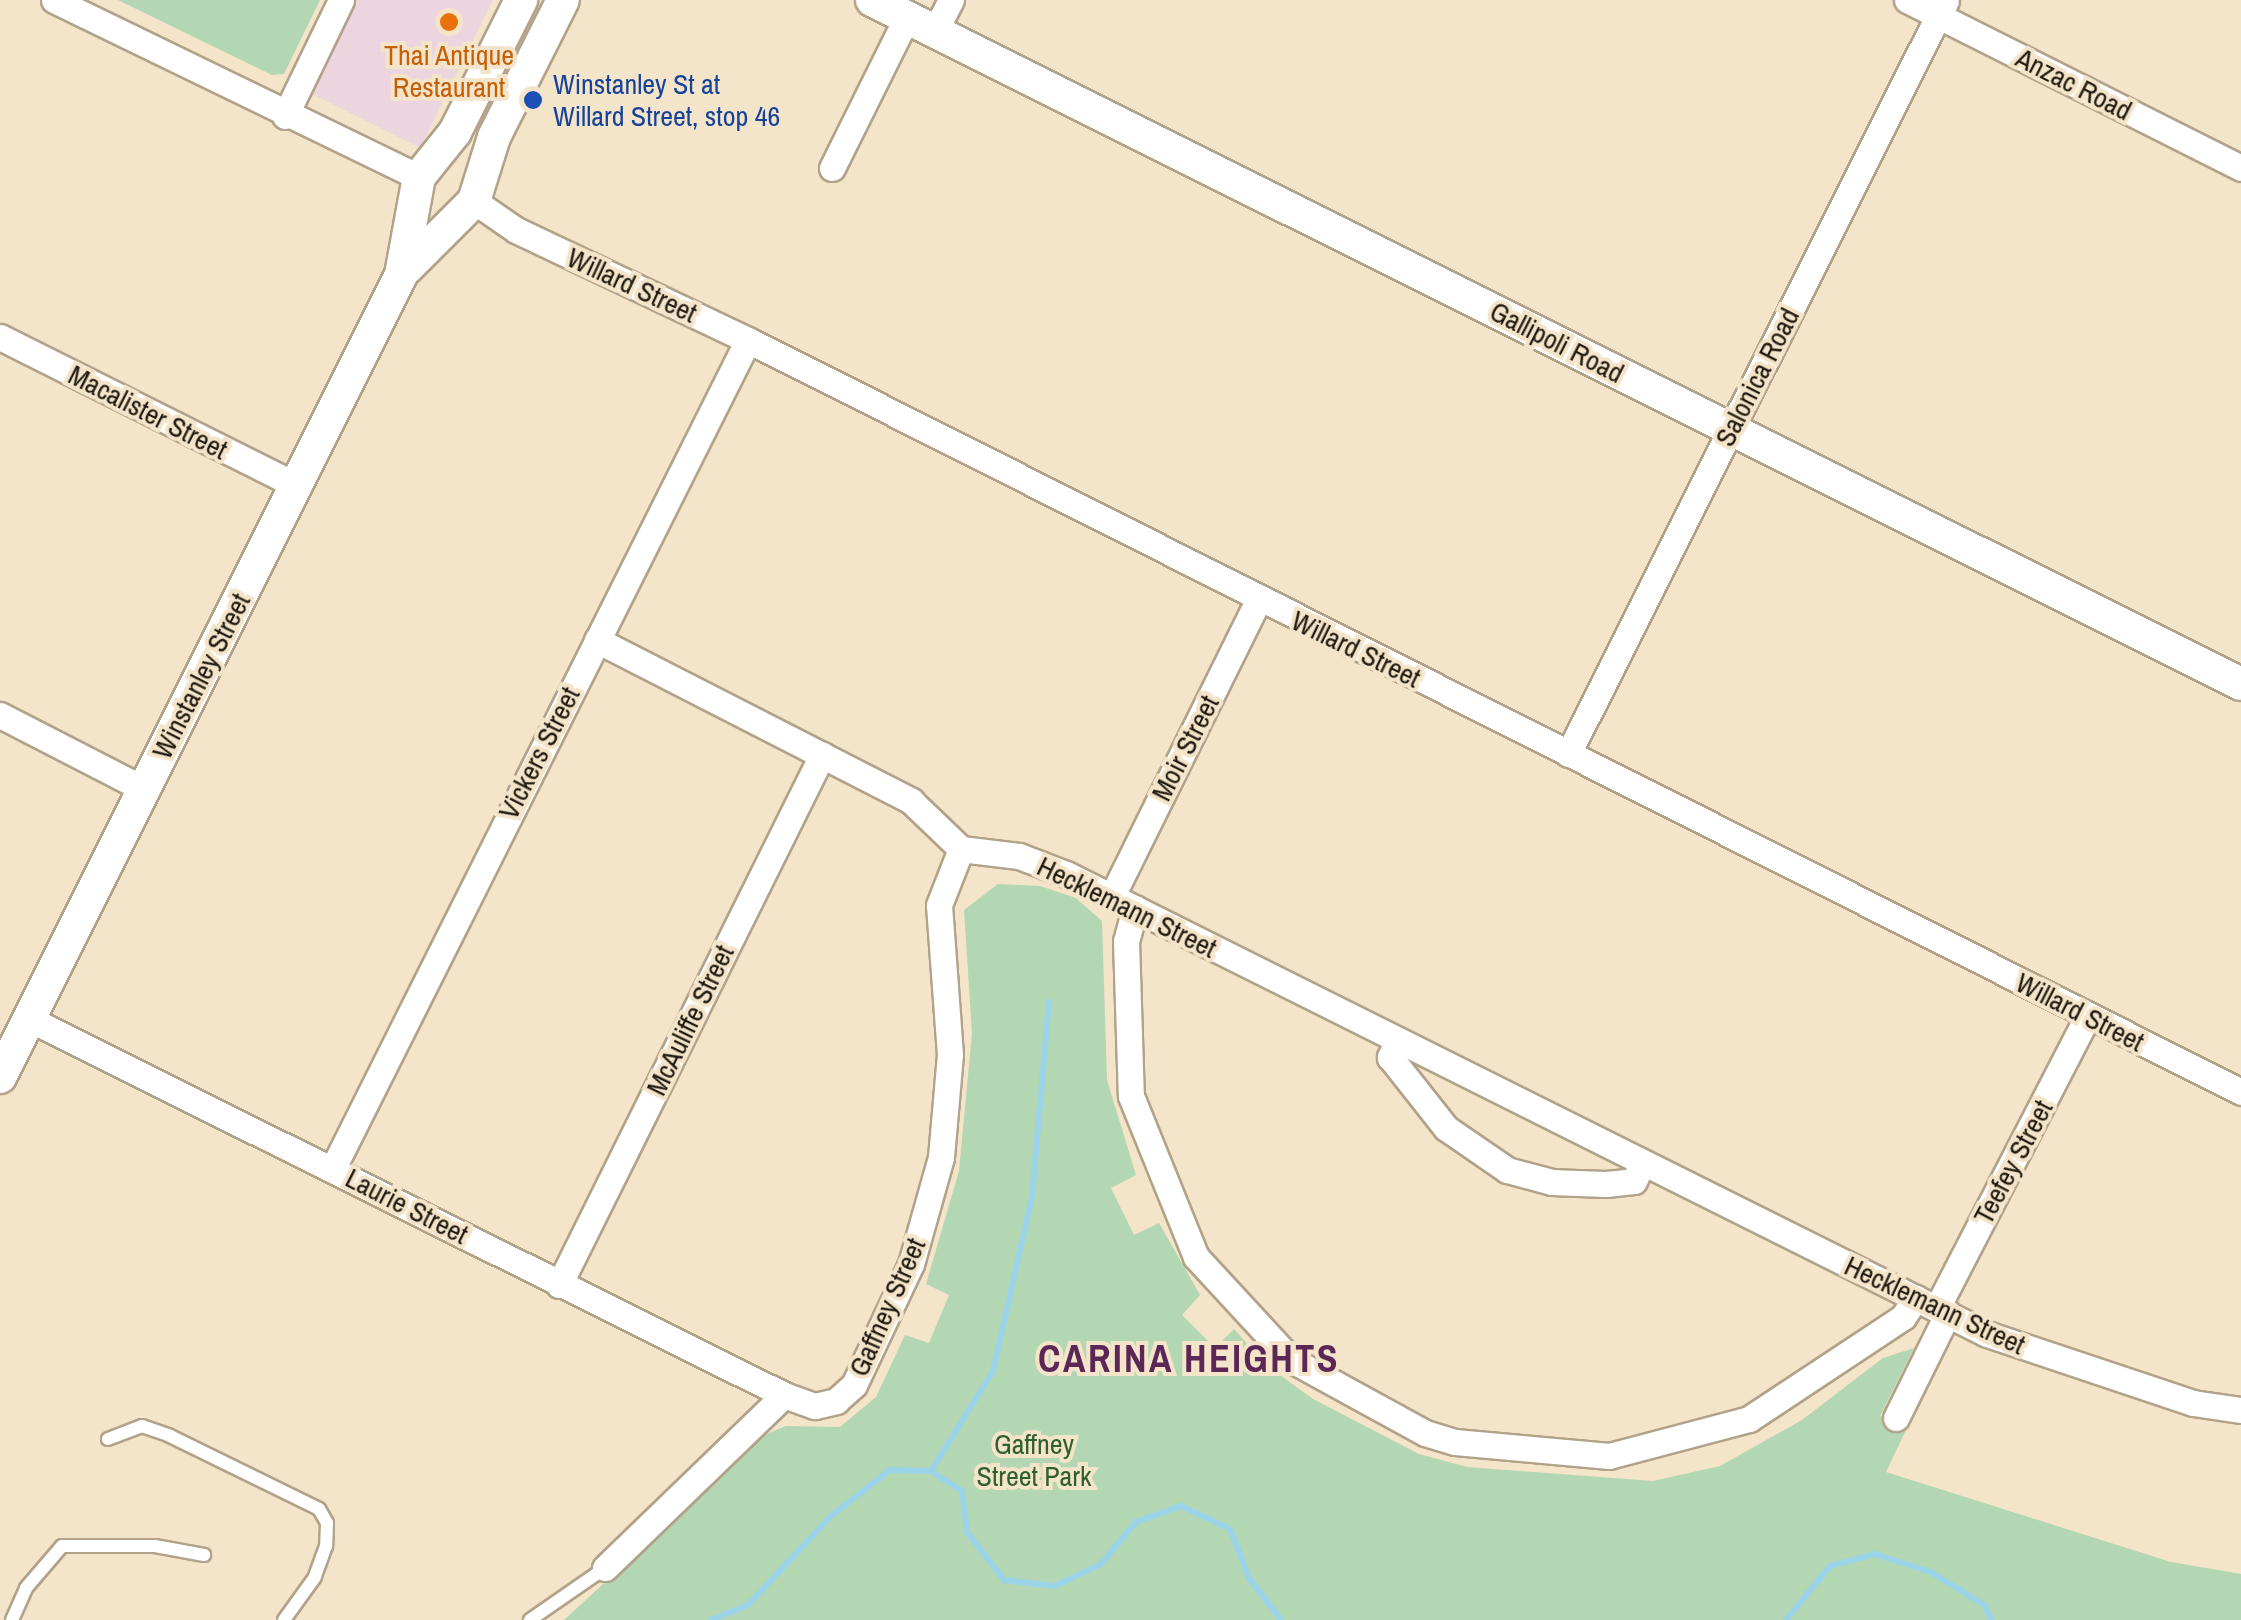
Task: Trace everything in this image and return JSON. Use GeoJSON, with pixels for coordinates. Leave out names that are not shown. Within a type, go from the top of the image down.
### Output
{"type":"FeatureCollection","features":[{"type":"Feature","properties":{"kind":"street"},"geometry":{"type":"LineString","coordinates":[[54,0],[284,116],[423,178]]}},
{"type":"Feature","properties":{"kind":"street"},"geometry":{"type":"LineString","coordinates":[[284,116],[340,0]]}},
{"type":"Feature","properties":{"kind":"street","name":"Winstanley Street"},"geometry":{"type":"LineString","coordinates":[[0,1077],[401,276],[423,178],[455,132],[521,0]]}},
{"type":"Feature","properties":{"kind":"street","name":"Winstanley Street"},"geometry":{"type":"LineString","coordinates":[[401,276],[470,199],[563,0]]}},
{"type":"Feature","properties":{"kind":"street","name":"Gallipoli Road"},"geometry":{"type":"LineString","coordinates":[[872,0],[2241,684]]}},
{"type":"Feature","properties":{"kind":"street"},"geometry":{"type":"LineString","coordinates":[[832,168],[921,24],[951,0]]}},
{"type":"Feature","properties":{"kind":"street","name":"Anzac Road"},"geometry":{"type":"LineString","coordinates":[[1907,0],[1942,8],[2241,168]]}},
{"type":"Feature","properties":{"kind":"street","name":"Salonica Road"},"geometry":{"type":"LineString","coordinates":[[1568,754],[1942,8]]}},
{"type":"Feature","properties":{"kind":"street"},"geometry":{"type":"LineString","coordinates":[[459,159],[470,199],[431,212],[423,178],[459,159]]}},
{"type":"Feature","properties":{"kind":"street","name":"Willard Street"},"geometry":{"type":"LineString","coordinates":[[470,199],[516,230],[748,340],[2241,1092]]}},
{"type":"Feature","properties":{"kind":"street","name":"Macalister Street"},"geometry":{"type":"LineString","coordinates":[[0,337],[297,486]]}},
{"type":"Feature","properties":{"kind":"street","name":"Vickers Street"},"geometry":{"type":"LineString","coordinates":[[333,1168],[748,340]]}},
{"type":"Feature","properties":{"kind":"street","name":"Moir Street"},"geometry":{"type":"LineString","coordinates":[[1112,896],[1258,600]]}},
{"type":"Feature","properties":{"kind":"street"},"geometry":{"type":"LineString","coordinates":[[597,640],[911,801],[961,849]]}},
{"type":"Feature","properties":{"kind":"street"},"geometry":{"type":"LineString","coordinates":[[0,714],[144,788]]}},
{"type":"Feature","properties":{"kind":"street","name":"McAuliffe Street"},"geometry":{"type":"LineString","coordinates":[[559,1286],[822,755]]}},
{"type":"Feature","properties":{"kind":"street","name":"Hecklemann Street"},"geometry":{"type":"LineString","coordinates":[[961,849],[1031,860],[1112,896],[1642,1164],[2029,1350],[2193,1404],[2241,1410]]}},
{"type":"Feature","properties":{"kind":"street","name":"Gaffney Street"},"geometry":{"type":"LineString","coordinates":[[784,1395],[808,1407],[836,1401],[854,1385],[911,1264],[941,1157],[950,1055],[939,906],[961,849]]}},
{"type":"Feature","properties":{"kind":"street"},"geometry":{"type":"LineString","coordinates":[[1135,908],[1126,940],[1132,1096],[1196,1258],[1290,1359],[1426,1433],[1455,1442],[1609,1456],[1749,1419],[1902,1317],[1934,1307]]}},
{"type":"Feature","properties":{"kind":"street","name":"Teefey Street"},"geometry":{"type":"LineString","coordinates":[[1896,1418],[1934,1307],[2088,1016]]}},
{"type":"Feature","properties":{"kind":"street","name":"Laurie Street"},"geometry":{"type":"LineString","coordinates":[[29,1020],[784,1395]]}},
{"type":"Feature","properties":{"kind":"street"},"geometry":{"type":"LineString","coordinates":[[1396,1042],[1390,1057],[1446,1128],[1506,1170],[1552,1182],[1606,1184],[1634,1181],[1642,1164]]}},
{"type":"Feature","properties":{"kind":"street"},"geometry":{"type":"LineString","coordinates":[[605,1568],[784,1395]]}},
{"type":"Feature","properties":{"kind":"lane"},"geometry":{"type":"LineString","coordinates":[[108,1439],[142,1426],[155,1430],[318,1509],[327,1524],[326,1546],[315,1577],[284,1620]]}},
{"type":"Feature","properties":{"kind":"lane"},"geometry":{"type":"LineString","coordinates":[[12,1620],[26,1588],[62,1546],[156,1546],[204,1554]]}},
{"type":"Feature","properties":{"kind":"lane"},"geometry":{"type":"LineString","coordinates":[[530,1620],[605,1568]]}},
{"type":"Feature","properties":{"kind":"shaded area"},"geometry":{"type":"Polygon","coordinates":[[[358,0],[493,0],[420,148],[312,94],[358,0]]]}},
{"type":"Feature","properties":{"kind":"green space"},"geometry":{"type":"Polygon","coordinates":[[[118,0],[320,0],[284,74],[272,75],[118,0]]]}},
{"type":"Feature","properties":{"kind":"green space","name":"Gaffney Street Park"},"geometry":{"type":"Polygon","coordinates":[[[998,884],[1040,886],[1076,898],[1102,921],[1107,1080],[1136,1175],[1111,1188],[1134,1235],[1159,1223],[1200,1295],[1182,1315],[1215,1348],[1234,1329],[1265,1364],[1313,1399],[1419,1454],[1467,1467],[1653,1481],[1720,1466],[1802,1420],[1883,1358],[1914,1348],[1880,1416],[1906,1430],[1886,1472],[2171,1562],[2241,1574],[2241,1620],[564,1620],[766,1434],[786,1426],[840,1427],[876,1397],[905,1335],[929,1343],[949,1295],[926,1284],[959,1171],[972,1033],[964,910],[998,884]]]}},
{"type":"Feature","properties":{"kind":"waterway"},"geometry":{"type":"LineString","coordinates":[[931,1471],[993,1371],[1032,1196],[1049,1002]]}},
{"type":"Feature","properties":{"kind":"waterway"},"geometry":{"type":"LineString","coordinates":[[711,1620],[748,1605],[831,1516],[890,1470],[931,1471],[962,1491],[967,1532],[1004,1580],[1055,1586],[1101,1564],[1136,1522],[1181,1506],[1230,1529],[1249,1578],[1281,1620]]}},
{"type":"Feature","properties":{"kind":"waterway"},"geometry":{"type":"LineString","coordinates":[[1786,1620],[1830,1566],[1875,1554],[1931,1572],[1984,1605],[1992,1620]]}},
{"type":"Feature","properties":{"kind":"place","name":"Thai Antique Restaurant"},"geometry":{"type":"Point","coordinates":[449,22]}},
{"type":"Feature","properties":{"kind":"place","name":"Winstanley St at Willard Street, stop 46"},"geometry":{"type":"Point","coordinates":[533,100]}},
{"type":"Feature","properties":{"kind":"district","name":"CARINA HEIGHTS"},"geometry":{"type":"Point","coordinates":[1189,1359]}}]}
